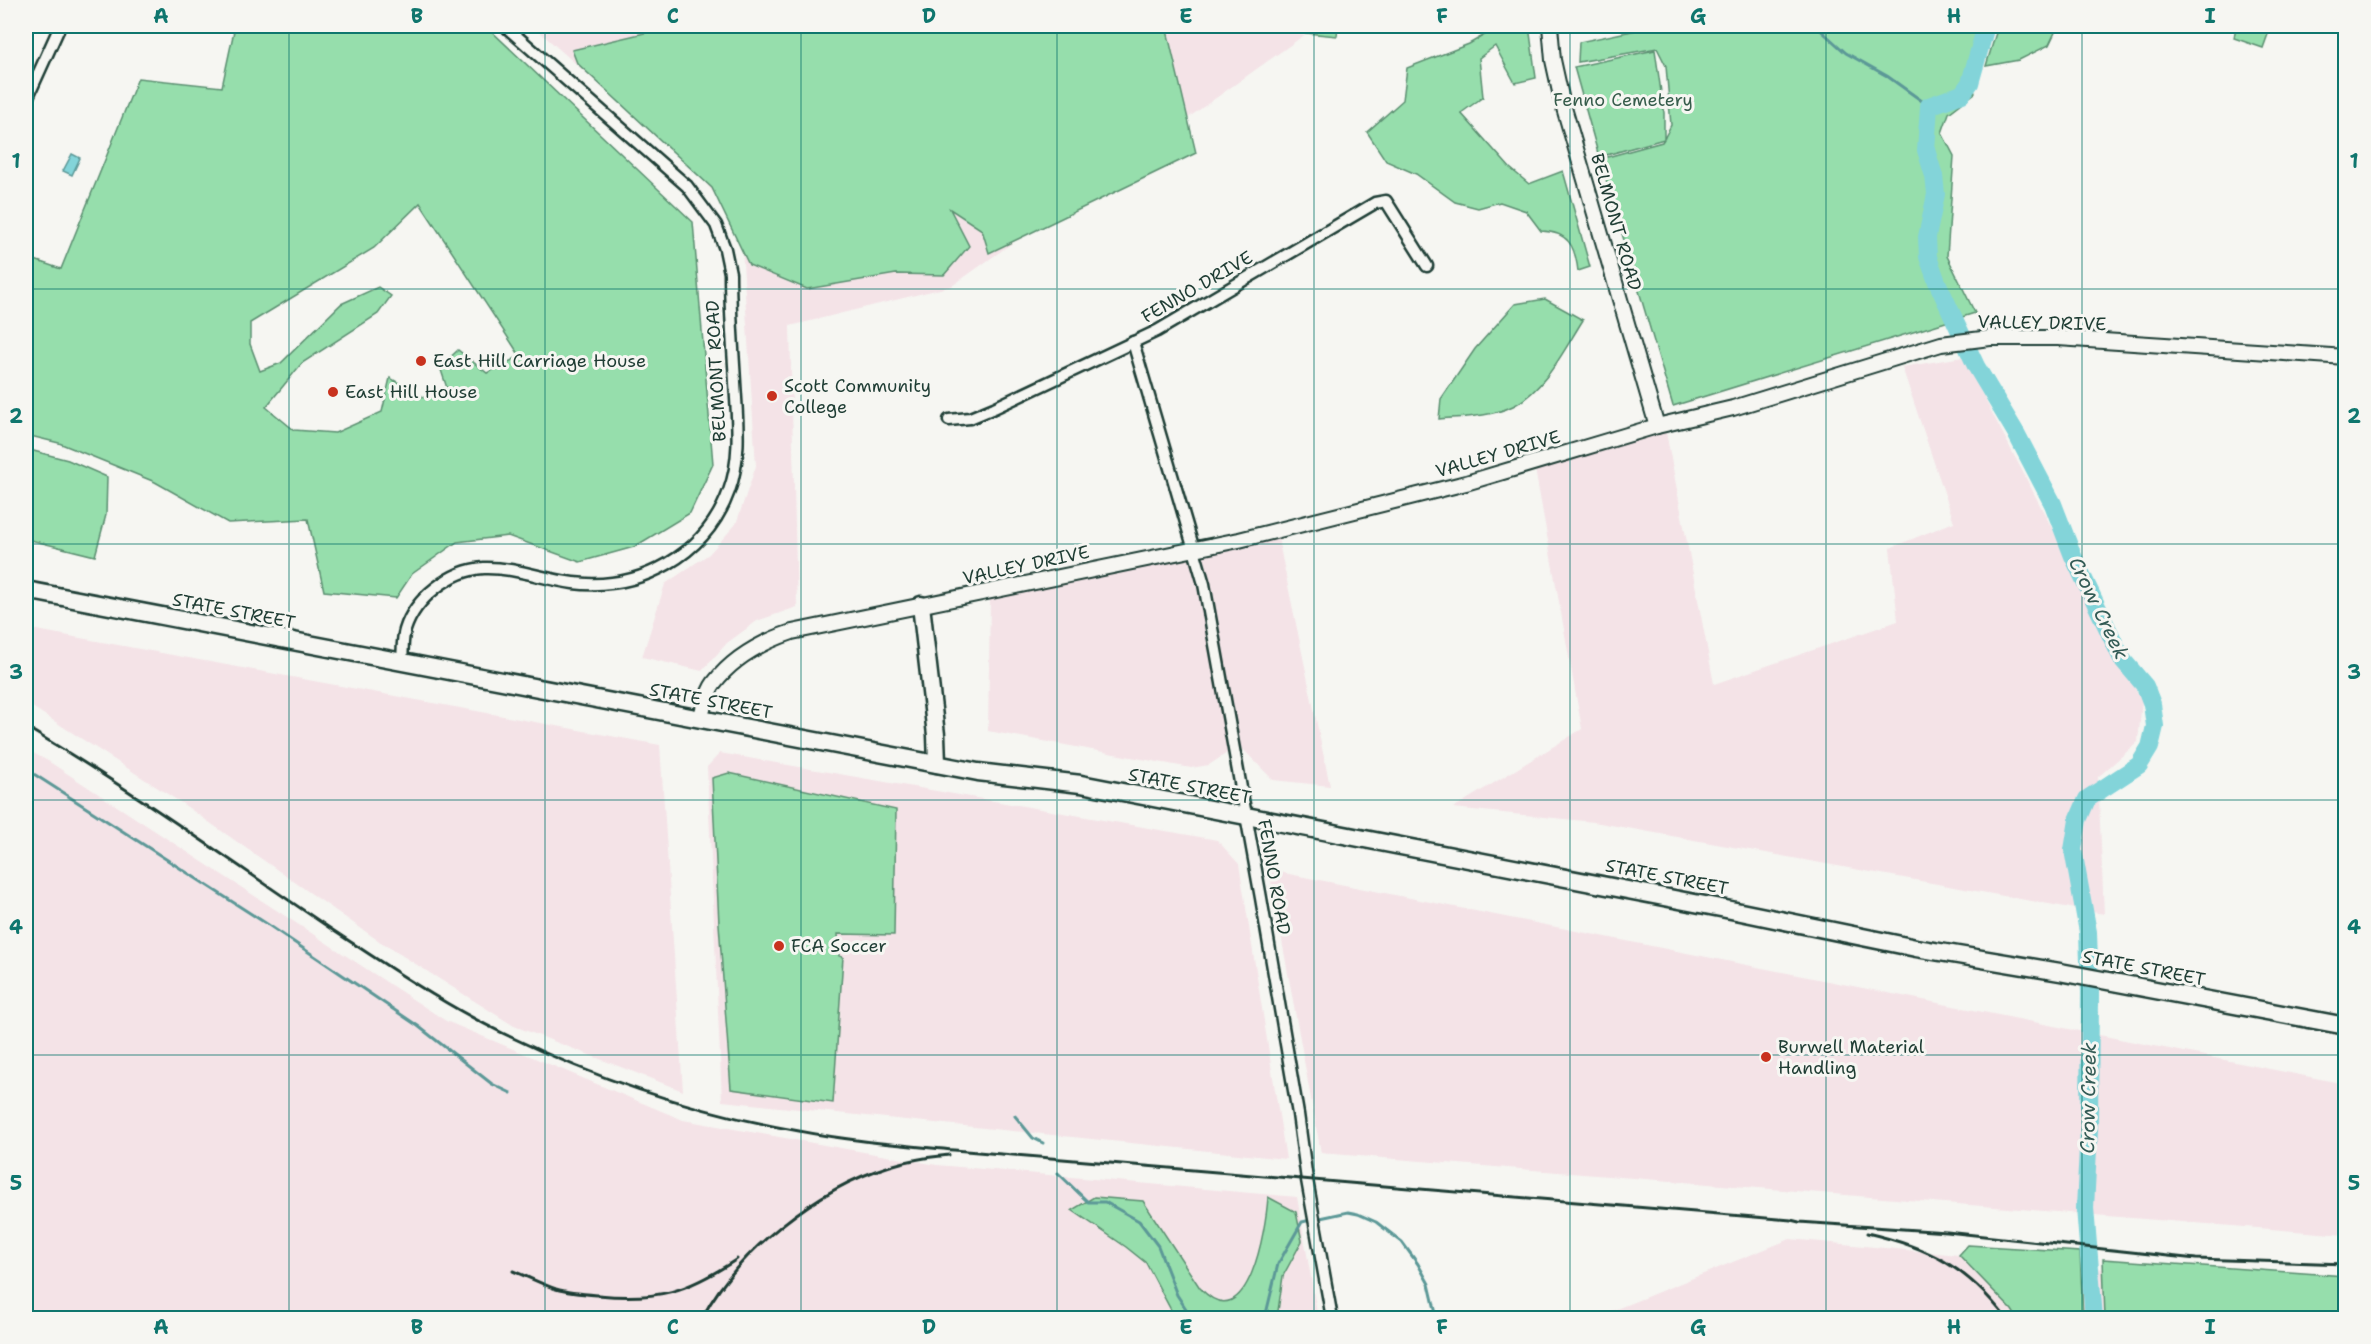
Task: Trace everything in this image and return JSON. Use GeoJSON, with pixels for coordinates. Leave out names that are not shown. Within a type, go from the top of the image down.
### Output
{"type":"FeatureCollection","features":[{"type":"Feature","properties":{"kind":"main road","name":"STATE STREET"},"geometry":{"type":"LineString","coordinates":[[26,590],[978,772],[1081,784],[1916,948],[2060,972],[2346,1026]]}},
{"type":"Feature","properties":{"kind":"main road"},"geometry":{"type":"LineString","coordinates":[[921,605],[936,735],[937,764]]}},
{"type":"Feature","properties":{"kind":"street"},"geometry":{"type":"LineString","coordinates":[[26,101],[60,26]]}},
{"type":"Feature","properties":{"kind":"street","name":"BELMONT ROAD"},"geometry":{"type":"LineString","coordinates":[[402,661],[405,630],[417,606],[435,588],[459,574],[482,568],[508,570],[573,583],[598,584],[627,581],[645,576],[676,560],[700,541],[721,510],[735,470],[738,440],[730,273],[725,249],[716,225],[687,186],[506,26]]}},
{"type":"Feature","properties":{"kind":"street","name":"BELMONT ROAD"},"geometry":{"type":"LineString","coordinates":[[1550,26],[1553,60],[1562,101],[1657,426]]}},
{"type":"Feature","properties":{"kind":"street","name":"FENNO DRIVE"},"geometry":{"type":"LineString","coordinates":[[949,420],[970,418],[994,408],[1133,342],[1375,203],[1386,201],[1426,266]]}},
{"type":"Feature","properties":{"kind":"street","name":"VALLEY DRIVE"},"geometry":{"type":"LineString","coordinates":[[700,718],[713,684],[754,648],[792,632],[1239,540],[1466,483],[1657,426],[1733,408],[1941,344],[1990,338],[2058,338],[2346,357]]}},
{"type":"Feature","properties":{"kind":"street","name":"FENNO ROAD"},"geometry":{"type":"LineString","coordinates":[[1133,342],[1204,584],[1296,1103],[1306,1180],[1332,1318]]}},
{"type":"Feature","properties":{"kind":"shaded area","name":"Scott Community College"},"geometry":{"type":"Polygon","coordinates":[[[533,26],[1317,26],[952,286],[790,326],[797,607],[757,621],[727,643],[702,671],[642,657],[665,584],[709,554],[736,524],[756,466],[742,247],[724,207],[695,169],[533,26]]]}},
{"type":"Feature","properties":{"kind":"shaded area"},"geometry":{"type":"Polygon","coordinates":[[[1963,357],[2142,701],[2138,742],[2098,777],[2104,914],[1594,822],[1453,808],[1582,729],[1535,469],[1666,432],[1714,684],[1898,621],[1890,548],[1954,522],[1902,367],[1963,357]]]}},
{"type":"Feature","properties":{"kind":"shaded area"},"geometry":{"type":"Polygon","coordinates":[[[1278,538],[1330,786],[1273,780],[1239,745],[1209,765],[1191,768],[988,731],[990,600],[1278,538]]]}},
{"type":"Feature","properties":{"kind":"shaded area"},"geometry":{"type":"Polygon","coordinates":[[[26,628],[660,745],[683,1091],[514,1026],[379,941],[183,804],[26,703],[26,628]]]}},
{"type":"Feature","properties":{"kind":"shaded area"},"geometry":{"type":"Polygon","coordinates":[[[26,749],[48,761],[446,1021],[683,1120],[937,1165],[1297,1197],[1318,1318],[26,1318],[26,749]]]}},
{"type":"Feature","properties":{"kind":"shaded area"},"geometry":{"type":"Polygon","coordinates":[[[720,753],[1217,840],[1239,864],[1286,1159],[722,1101],[707,767],[720,753]]]}},
{"type":"Feature","properties":{"kind":"shaded area"},"geometry":{"type":"Polygon","coordinates":[[[1269,870],[2345,1084],[2345,1235],[1321,1153],[1269,870]]]}},
{"type":"Feature","properties":{"kind":"shaded area"},"geometry":{"type":"Polygon","coordinates":[[[1790,1239],[2127,1271],[2136,1318],[1594,1318],[1790,1239]]]}},
{"type":"Feature","properties":{"kind":"green space"},"geometry":{"type":"Polygon","coordinates":[[[235,26],[486,26],[693,222],[713,464],[690,513],[634,547],[580,562],[508,536],[457,542],[412,574],[396,598],[324,591],[308,519],[228,523],[155,482],[59,443],[26,435],[26,257],[61,269],[138,78],[222,87],[235,26]],[[420,203],[374,248],[250,323],[250,344],[260,371],[281,363],[341,304],[378,287],[391,296],[378,314],[302,363],[266,407],[294,430],[335,433],[382,412],[390,378],[425,398],[447,388],[440,367],[458,350],[487,373],[520,356],[420,203]]]}},
{"type":"Feature","properties":{"kind":"green space","name":"Scott Community College"},"geometry":{"type":"Polygon","coordinates":[[[674,26],[1166,26],[1196,153],[989,253],[982,230],[950,209],[969,246],[944,275],[896,274],[807,289],[749,265],[712,188],[577,63],[572,50],[674,26]]]}},
{"type":"Feature","properties":{"kind":"green space"},"geometry":{"type":"Polygon","coordinates":[[[1295,26],[1338,26],[1337,36],[1296,32],[1295,26]]]}},
{"type":"Feature","properties":{"kind":"green space"},"geometry":{"type":"Polygon","coordinates":[[[1500,26],[1529,26],[1536,78],[1515,83],[1495,46],[1479,58],[1483,97],[1461,113],[1510,168],[1529,184],[1563,171],[1590,267],[1578,271],[1575,254],[1564,237],[1541,231],[1526,211],[1500,202],[1478,208],[1455,202],[1416,174],[1386,161],[1367,132],[1403,100],[1407,68],[1469,44],[1500,26]]]}},
{"type":"Feature","properties":{"kind":"green space"},"geometry":{"type":"Polygon","coordinates":[[[1648,26],[1980,26],[1968,71],[1975,93],[1949,113],[1942,133],[1954,156],[1947,256],[1975,313],[1673,406],[1600,159],[1662,142],[1671,125],[1666,66],[1657,48],[1578,62],[1579,42],[1648,26]]]}},
{"type":"Feature","properties":{"kind":"green space"},"geometry":{"type":"Polygon","coordinates":[[[1998,26],[2058,26],[2049,45],[2019,60],[1986,66],[1998,26]]]}},
{"type":"Feature","properties":{"kind":"green space"},"geometry":{"type":"Polygon","coordinates":[[[2236,26],[2271,26],[2263,48],[2234,38],[2236,26]]]}},
{"type":"Feature","properties":{"kind":"green space","name":"Fenno Cemetery"},"geometry":{"type":"Polygon","coordinates":[[[1655,50],[1664,113],[1664,139],[1599,157],[1574,67],[1655,50]]]}},
{"type":"Feature","properties":{"kind":"green space"},"geometry":{"type":"Polygon","coordinates":[[[1545,299],[1583,320],[1544,380],[1524,399],[1504,410],[1477,416],[1439,419],[1441,399],[1475,349],[1515,304],[1545,299]]]}},
{"type":"Feature","properties":{"kind":"green space"},"geometry":{"type":"Polygon","coordinates":[[[26,449],[68,460],[107,477],[106,515],[95,556],[26,539],[26,449]]]}},
{"type":"Feature","properties":{"kind":"green space","name":"FCA Soccer"},"geometry":{"type":"Polygon","coordinates":[[[729,773],[896,810],[894,935],[838,934],[839,956],[843,957],[833,1103],[731,1089],[719,924],[712,778],[729,773]]]}},
{"type":"Feature","properties":{"kind":"green space"},"geometry":{"type":"Polygon","coordinates":[[[1094,1197],[1143,1201],[1200,1288],[1217,1300],[1231,1300],[1243,1290],[1252,1273],[1259,1253],[1268,1197],[1296,1212],[1302,1241],[1283,1276],[1279,1318],[1172,1318],[1172,1312],[1146,1263],[1072,1210],[1094,1197]]]}},
{"type":"Feature","properties":{"kind":"green space"},"geometry":{"type":"Polygon","coordinates":[[[1968,1245],[2080,1252],[2083,1318],[2017,1318],[1959,1255],[1968,1245]]]}},
{"type":"Feature","properties":{"kind":"green space"},"geometry":{"type":"Polygon","coordinates":[[[2103,1259],[2345,1276],[2345,1318],[2105,1318],[2103,1259]]]}},
{"type":"Feature","properties":{"kind":"water"},"geometry":{"type":"Polygon","coordinates":[[[72,154],[80,158],[72,175],[63,171],[72,154]]]}},
{"type":"Feature","properties":{"kind":"waterway"},"geometry":{"type":"LineString","coordinates":[[1816,26],[1846,53],[1887,76],[1929,106]]}},
{"type":"Feature","properties":{"kind":"waterway","name":"Crow Creek"},"geometry":{"type":"LineString","coordinates":[[1986,26],[1970,83],[1962,94],[1929,106],[1926,150],[1934,176],[1936,194],[1927,237],[1928,257],[1937,282],[1976,366],[2016,433],[2053,504],[2073,556],[2122,659],[2145,686],[2152,704],[2155,726],[2150,747],[2139,765],[2087,799],[2078,820],[2073,850],[2088,932],[2089,1129],[2085,1208],[2094,1318]]}},
{"type":"Feature","properties":{"kind":"waterway"},"geometry":{"type":"LineString","coordinates":[[26,769],[267,924],[418,1026],[492,1084],[511,1093]]}},
{"type":"Feature","properties":{"kind":"waterway"},"geometry":{"type":"LineString","coordinates":[[1015,1116],[1033,1138],[1043,1143]]}},
{"type":"Feature","properties":{"kind":"waterway"},"geometry":{"type":"LineString","coordinates":[[1058,1173],[1088,1202],[1105,1202],[1139,1221],[1158,1246],[1177,1295],[1192,1318]]}},
{"type":"Feature","properties":{"kind":"waterway"},"geometry":{"type":"LineString","coordinates":[[1265,1318],[1278,1264],[1302,1222],[1348,1212],[1376,1222],[1402,1242],[1429,1284],[1437,1318]]}},
{"type":"Feature","properties":{"kind":"railway"},"geometry":{"type":"LineString","coordinates":[[26,727],[143,801],[378,960],[490,1027],[547,1054],[617,1082],[689,1105],[762,1124],[838,1137],[954,1150],[1799,1222],[1947,1232],[2196,1259],[2346,1264]]}},
{"type":"Feature","properties":{"kind":"railway"},"geometry":{"type":"LineString","coordinates":[[702,1318],[717,1293],[736,1269],[758,1246],[808,1206],[863,1176],[890,1166],[949,1155]]}},
{"type":"Feature","properties":{"kind":"railway"},"geometry":{"type":"LineString","coordinates":[[1867,1233],[1909,1245],[1945,1262],[1976,1285],[2006,1318]]}},
{"type":"Feature","properties":{"kind":"railway"},"geometry":{"type":"LineString","coordinates":[[513,1271],[566,1291],[638,1297],[671,1292],[687,1286],[737,1259]]}},
{"type":"Feature","properties":{"kind":"place","name":"East Hill Carriage House"},"geometry":{"type":"Point","coordinates":[421,361]}},
{"type":"Feature","properties":{"kind":"place","name":"East Hill House"},"geometry":{"type":"Point","coordinates":[333,392]}},
{"type":"Feature","properties":{"kind":"place","name":"Scott Community College"},"geometry":{"type":"Point","coordinates":[772,396]}},
{"type":"Feature","properties":{"kind":"place","name":"FCA Soccer"},"geometry":{"type":"Point","coordinates":[779,946]}},
{"type":"Feature","properties":{"kind":"place","name":"Burwell Material Handling"},"geometry":{"type":"Point","coordinates":[1766,1057]}}]}
